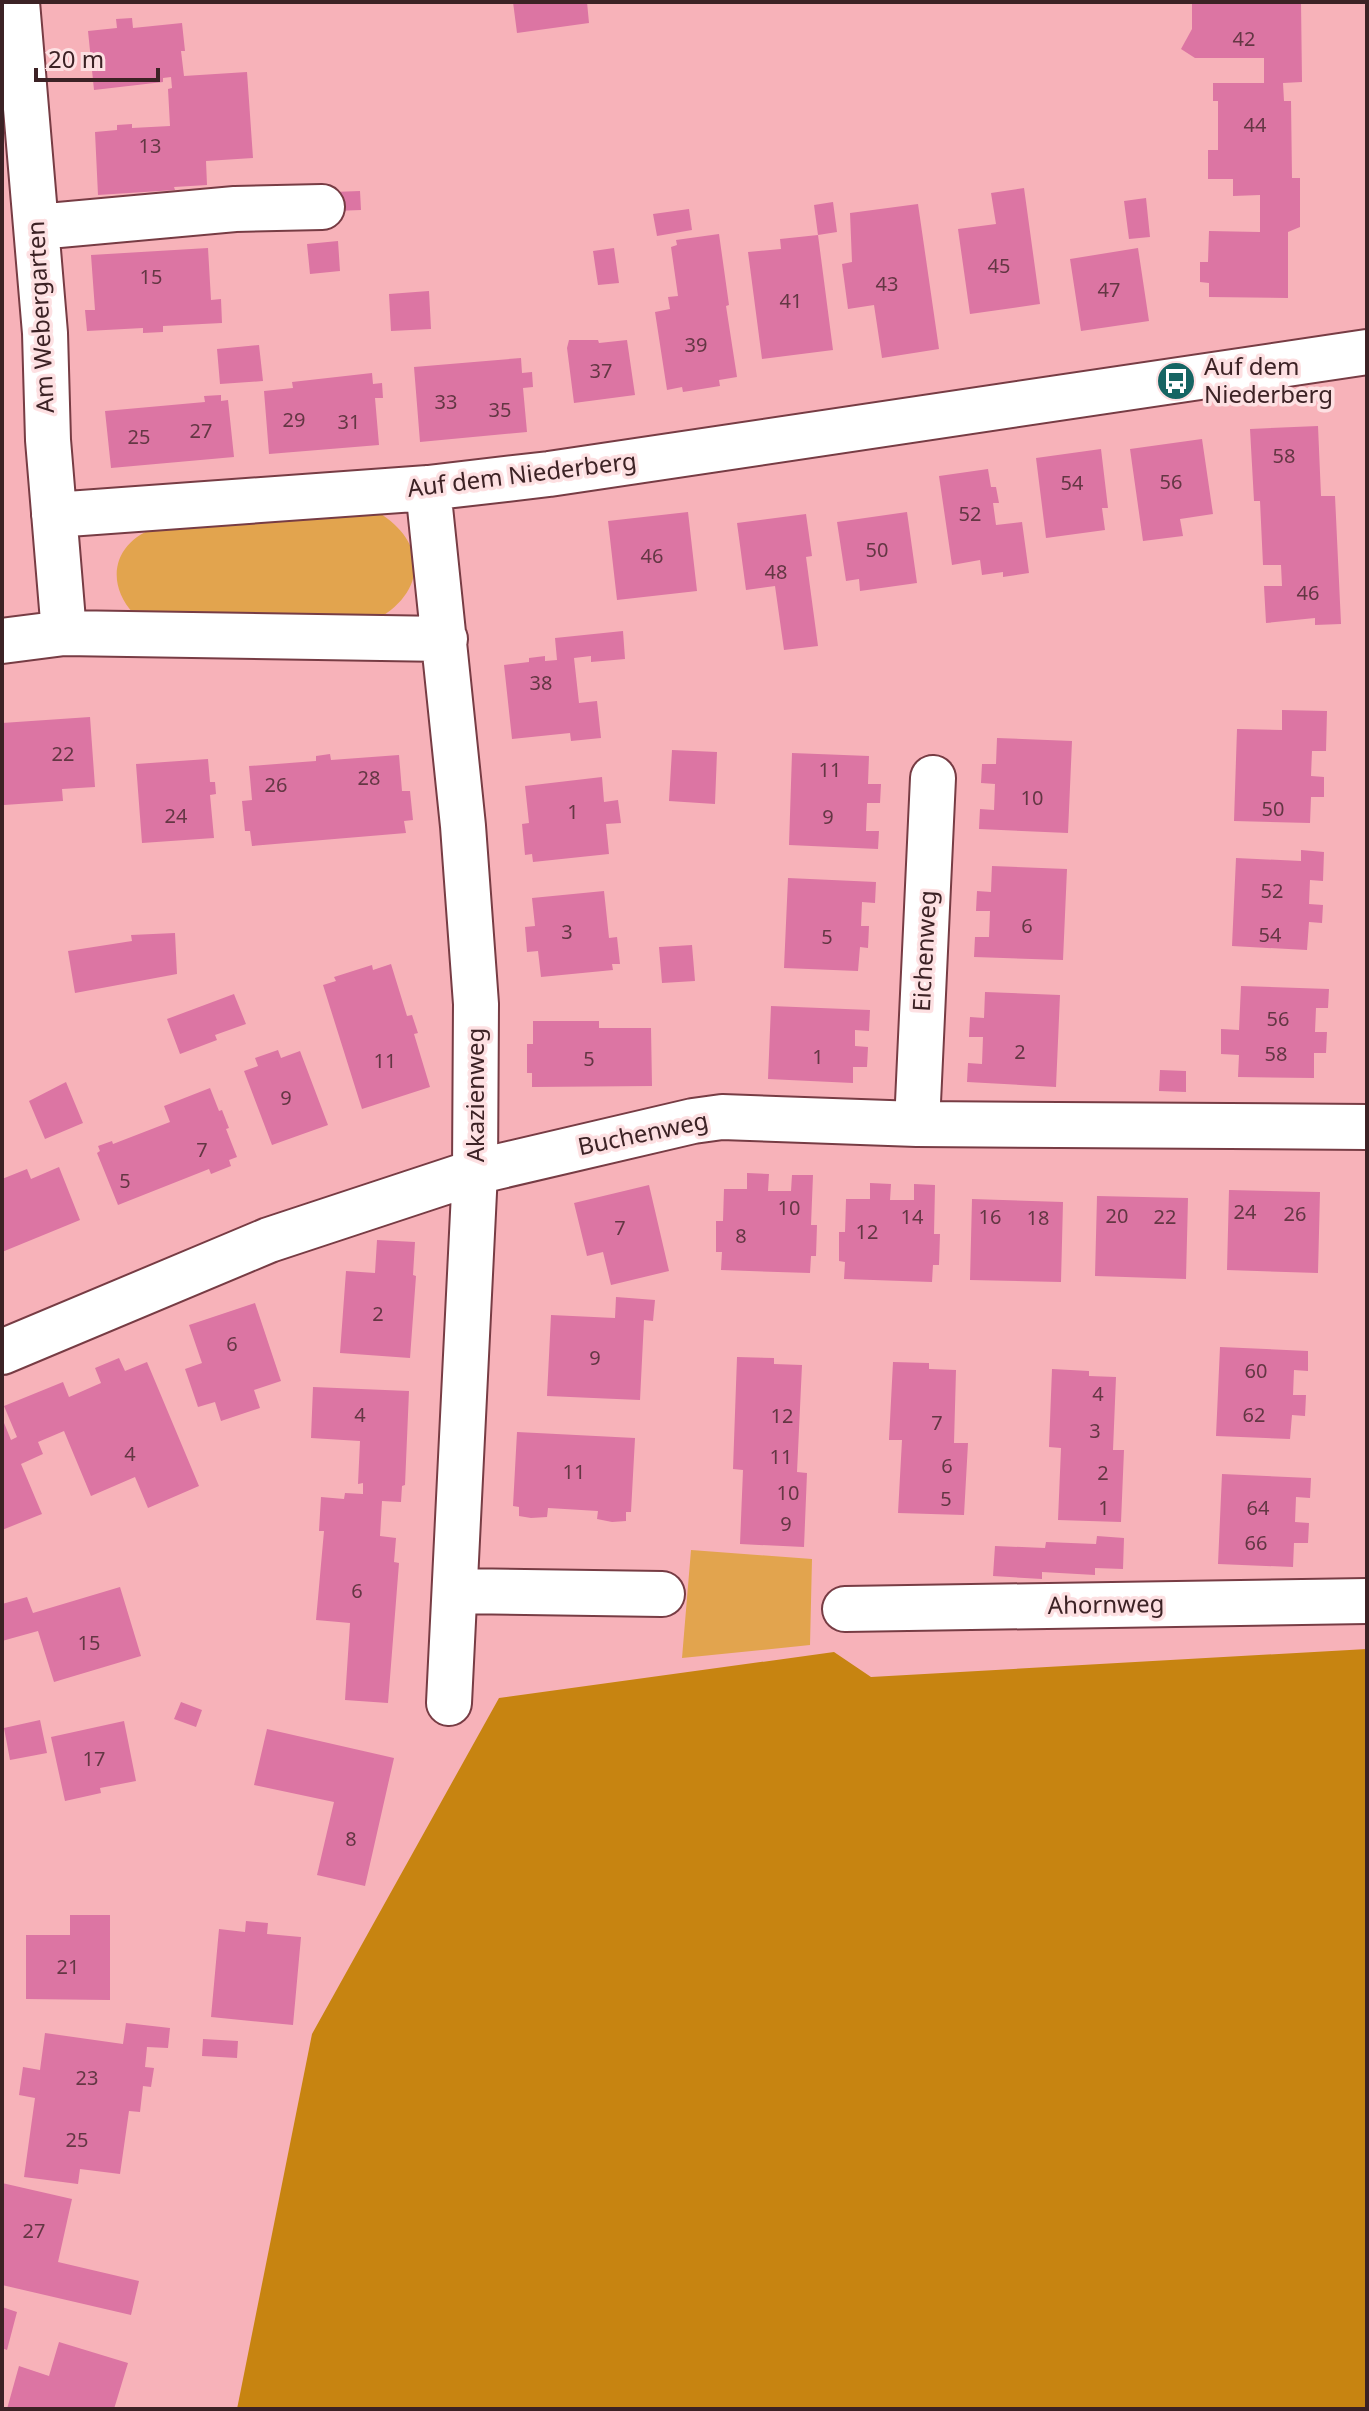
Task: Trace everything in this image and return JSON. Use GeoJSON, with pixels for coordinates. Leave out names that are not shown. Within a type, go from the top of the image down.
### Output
{"type":"FeatureCollection","features":[{"type":"Feature","properties":{"kind":"street","name":"Am Webergarten"},"geometry":{"type":"LineString","coordinates":[[17,2],[45,333],[48,440],[64,633]]}},
{"type":"Feature","properties":{"kind":"street"},"geometry":{"type":"LineString","coordinates":[[37,227],[235,209],[322,207]]}},
{"type":"Feature","properties":{"kind":"street","name":"Auf dem Niederberg"},"geometry":{"type":"LineString","coordinates":[[54,515],[428,488],[549,474],[1367,352]]}},
{"type":"Feature","properties":{"kind":"street","name":"Akazienweg"},"geometry":{"type":"LineString","coordinates":[[428,488],[472,917],[476,1004],[475,1172],[449,1703]]}},
{"type":"Feature","properties":{"kind":"street"},"geometry":{"type":"LineString","coordinates":[[2,641],[64,633],[445,639]]}},
{"type":"Feature","properties":{"kind":"street","name":"Eichenweg"},"geometry":{"type":"LineString","coordinates":[[917,1124],[933,778]]}},
{"type":"Feature","properties":{"kind":"street","name":"Buchenweg"},"geometry":{"type":"LineString","coordinates":[[2,1352],[269,1240],[475,1172],[693,1121],[722,1117],[917,1124],[1367,1127]]}},
{"type":"Feature","properties":{"kind":"street"},"geometry":{"type":"LineString","coordinates":[[456,1591],[662,1594]]}},
{"type":"Feature","properties":{"kind":"street","name":"Ahornweg"},"geometry":{"type":"LineString","coordinates":[[845,1609],[1367,1601]]}},
{"type":"Feature","properties":{"kind":"shaded area"},"geometry":{"type":"Polygon","coordinates":[[[378,512],[407,539],[415,569],[403,598],[372,622],[134,614],[119,588],[118,563],[124,551],[132,541],[159,527],[378,512]]]}},
{"type":"Feature","properties":{"kind":"shaded area"},"geometry":{"type":"Polygon","coordinates":[[[691,1550],[812,1559],[810,1645],[682,1658],[691,1550]]]}},
{"type":"Feature","properties":{"kind":"shaded area"},"geometry":{"type":"Polygon","coordinates":[[[1367,1649],[1367,2409],[237,2409],[312,2034],[499,1698],[834,1652],[871,1677],[1367,1649]]]}},
{"type":"Feature","properties":{"kind":"building"},"geometry":{"type":"Polygon","coordinates":[[[513,2],[587,2],[589,23],[517,33],[513,2]]]}},
{"type":"Feature","properties":{"kind":"building"},"geometry":{"type":"Polygon","coordinates":[[[1192,2],[1301,2],[1302,82],[1283,83],[1284,101],[1291,101],[1292,178],[1300,178],[1300,227],[1288,232],[1288,298],[1209,297],[1209,283],[1200,282],[1200,262],[1208,262],[1209,231],[1260,232],[1260,195],[1233,196],[1233,179],[1208,179],[1208,150],[1218,150],[1218,101],[1213,101],[1213,83],[1264,83],[1264,58],[1195,58],[1181,49],[1192,29],[1192,2]]]}},
{"type":"Feature","properties":{"kind":"building"},"geometry":{"type":"Polygon","coordinates":[[[132,18],[133,28],[182,23],[184,76],[247,72],[253,158],[206,161],[207,185],[98,195],[95,132],[117,130],[117,125],[132,124],[132,128],[170,126],[168,89],[172,88],[171,77],[163,78],[163,82],[94,90],[88,31],[117,28],[116,19],[132,18]]]}},
{"type":"Feature","properties":{"kind":"building"},"geometry":{"type":"Polygon","coordinates":[[[1024,188],[1040,304],[970,314],[958,229],[996,224],[991,193],[1024,188]]]}},
{"type":"Feature","properties":{"kind":"building"},"geometry":{"type":"Polygon","coordinates":[[[360,191],[361,210],[335,211],[333,192],[360,191]]]}},
{"type":"Feature","properties":{"kind":"building"},"geometry":{"type":"Polygon","coordinates":[[[1146,198],[1150,237],[1129,239],[1124,201],[1146,198]]]}},
{"type":"Feature","properties":{"kind":"building"},"geometry":{"type":"Polygon","coordinates":[[[833,202],[837,232],[818,235],[814,205],[833,202]]]}},
{"type":"Feature","properties":{"kind":"building"},"geometry":{"type":"Polygon","coordinates":[[[918,204],[939,349],[882,358],[874,305],[848,309],[842,264],[852,262],[850,213],[918,204]]]}},
{"type":"Feature","properties":{"kind":"building"},"geometry":{"type":"Polygon","coordinates":[[[689,209],[692,230],[657,236],[653,214],[689,209]]]}},
{"type":"Feature","properties":{"kind":"building"},"geometry":{"type":"Polygon","coordinates":[[[719,234],[737,377],[719,380],[720,386],[683,392],[682,387],[667,390],[655,312],[670,309],[668,297],[678,296],[671,247],[677,245],[676,240],[719,234]]]}},
{"type":"Feature","properties":{"kind":"building"},"geometry":{"type":"Polygon","coordinates":[[[818,235],[833,350],[762,359],[748,252],[781,249],[780,239],[818,235]]]}},
{"type":"Feature","properties":{"kind":"building"},"geometry":{"type":"Polygon","coordinates":[[[338,241],[340,271],[310,274],[307,244],[338,241]]]}},
{"type":"Feature","properties":{"kind":"building"},"geometry":{"type":"Polygon","coordinates":[[[208,248],[211,300],[221,299],[222,323],[163,326],[163,332],[143,333],[143,328],[87,331],[85,310],[95,310],[91,255],[208,248]]]}},
{"type":"Feature","properties":{"kind":"building"},"geometry":{"type":"Polygon","coordinates":[[[614,248],[619,283],[598,285],[593,251],[614,248]]]}},
{"type":"Feature","properties":{"kind":"building"},"geometry":{"type":"Polygon","coordinates":[[[1138,248],[1149,321],[1081,331],[1070,259],[1138,248]]]}},
{"type":"Feature","properties":{"kind":"building"},"geometry":{"type":"Polygon","coordinates":[[[429,291],[431,329],[391,331],[389,294],[429,291]]]}},
{"type":"Feature","properties":{"kind":"building"},"geometry":{"type":"Polygon","coordinates":[[[569,340],[598,340],[599,343],[627,340],[635,395],[574,403],[567,348],[569,340]]]}},
{"type":"Feature","properties":{"kind":"building"},"geometry":{"type":"Polygon","coordinates":[[[259,345],[263,381],[220,384],[217,349],[259,345]]]}},
{"type":"Feature","properties":{"kind":"building"},"geometry":{"type":"Polygon","coordinates":[[[521,358],[522,373],[532,372],[533,387],[523,388],[527,432],[420,442],[414,367],[521,358]]]}},
{"type":"Feature","properties":{"kind":"building"},"geometry":{"type":"Polygon","coordinates":[[[372,373],[373,384],[382,383],[383,398],[375,398],[379,445],[269,454],[264,391],[293,388],[292,382],[372,373]]]}},
{"type":"Feature","properties":{"kind":"building"},"geometry":{"type":"Polygon","coordinates":[[[221,395],[221,401],[228,400],[234,457],[111,468],[105,411],[205,402],[204,396],[221,395]]]}},
{"type":"Feature","properties":{"kind":"building"},"geometry":{"type":"Polygon","coordinates":[[[1318,426],[1321,496],[1335,496],[1341,624],[1315,625],[1315,618],[1266,623],[1264,586],[1282,586],[1281,565],[1263,565],[1260,501],[1254,501],[1250,429],[1318,426]]]}},
{"type":"Feature","properties":{"kind":"building"},"geometry":{"type":"Polygon","coordinates":[[[1202,439],[1213,514],[1180,519],[1183,536],[1143,541],[1130,449],[1202,439]]]}},
{"type":"Feature","properties":{"kind":"building"},"geometry":{"type":"Polygon","coordinates":[[[1101,449],[1108,508],[1102,508],[1105,530],[1046,538],[1036,458],[1101,449]]]}},
{"type":"Feature","properties":{"kind":"building"},"geometry":{"type":"Polygon","coordinates":[[[988,469],[991,487],[996,487],[999,503],[993,503],[996,525],[1022,522],[1029,573],[1003,577],[1003,572],[982,575],[980,560],[952,565],[939,476],[988,469]]]}},
{"type":"Feature","properties":{"kind":"building"},"geometry":{"type":"Polygon","coordinates":[[[688,512],[697,591],[617,600],[608,521],[688,512]]]}},
{"type":"Feature","properties":{"kind":"building"},"geometry":{"type":"Polygon","coordinates":[[[907,512],[917,583],[860,591],[859,579],[846,581],[837,522],[907,512]]]}},
{"type":"Feature","properties":{"kind":"building"},"geometry":{"type":"Polygon","coordinates":[[[806,514],[812,556],[806,557],[818,646],[784,650],[775,586],[746,590],[737,523],[806,514]]]}},
{"type":"Feature","properties":{"kind":"building"},"geometry":{"type":"Polygon","coordinates":[[[623,631],[625,659],[591,662],[591,656],[574,658],[579,703],[597,701],[601,738],[571,741],[570,733],[512,739],[504,665],[529,662],[529,658],[545,656],[545,661],[557,660],[555,638],[623,631]]]}},
{"type":"Feature","properties":{"kind":"building"},"geometry":{"type":"Polygon","coordinates":[[[1282,710],[1327,711],[1326,751],[1312,751],[1311,776],[1324,777],[1324,797],[1311,797],[1310,823],[1234,821],[1237,729],[1282,730],[1282,710]]]}},
{"type":"Feature","properties":{"kind":"building"},"geometry":{"type":"Polygon","coordinates":[[[90,717],[95,787],[62,789],[63,801],[4,805],[2,723],[90,717]]]}},
{"type":"Feature","properties":{"kind":"building"},"geometry":{"type":"Polygon","coordinates":[[[997,738],[1072,741],[1068,833],[979,829],[980,809],[994,810],[995,784],[981,783],[982,764],[996,764],[997,738]]]}},
{"type":"Feature","properties":{"kind":"building"},"geometry":{"type":"Polygon","coordinates":[[[672,750],[717,752],[715,804],[669,801],[672,750]]]}},
{"type":"Feature","properties":{"kind":"building"},"geometry":{"type":"Polygon","coordinates":[[[792,753],[869,756],[868,784],[881,784],[880,803],[867,803],[866,831],[879,831],[878,849],[789,845],[792,753]]]}},
{"type":"Feature","properties":{"kind":"building"},"geometry":{"type":"Polygon","coordinates":[[[330,754],[331,760],[399,755],[402,791],[410,791],[413,820],[404,821],[406,833],[252,846],[250,831],[245,831],[242,801],[252,800],[249,766],[316,761],[316,756],[330,754]]]}},
{"type":"Feature","properties":{"kind":"building"},"geometry":{"type":"Polygon","coordinates":[[[208,759],[210,782],[215,782],[216,794],[210,795],[214,838],[142,843],[136,764],[208,759]]]}},
{"type":"Feature","properties":{"kind":"building"},"geometry":{"type":"Polygon","coordinates":[[[602,777],[604,802],[618,800],[621,823],[606,824],[609,854],[533,862],[532,854],[525,855],[522,824],[529,823],[525,786],[602,777]]]}},
{"type":"Feature","properties":{"kind":"building"},"geometry":{"type":"Polygon","coordinates":[[[1301,850],[1324,852],[1323,881],[1310,880],[1309,904],[1323,905],[1322,923],[1309,922],[1307,950],[1232,946],[1236,858],[1301,861],[1301,850]]]}},
{"type":"Feature","properties":{"kind":"building"},"geometry":{"type":"Polygon","coordinates":[[[992,866],[1067,869],[1063,960],[974,957],[975,937],[989,937],[990,911],[976,911],[977,891],[991,892],[992,866]]]}},
{"type":"Feature","properties":{"kind":"building"},"geometry":{"type":"Polygon","coordinates":[[[788,878],[876,882],[875,903],[862,902],[861,926],[869,926],[868,948],[860,947],[858,971],[784,968],[788,878]]]}},
{"type":"Feature","properties":{"kind":"building"},"geometry":{"type":"Polygon","coordinates":[[[604,891],[609,938],[617,937],[620,964],[612,964],[613,970],[541,977],[538,951],[527,952],[525,927],[535,926],[532,898],[604,891]]]}},
{"type":"Feature","properties":{"kind":"building"},"geometry":{"type":"Polygon","coordinates":[[[175,933],[177,974],[75,993],[68,951],[132,941],[131,935],[175,933]]]}},
{"type":"Feature","properties":{"kind":"building"},"geometry":{"type":"Polygon","coordinates":[[[692,945],[695,981],[662,983],[659,947],[692,945]]]}},
{"type":"Feature","properties":{"kind":"building"},"geometry":{"type":"Polygon","coordinates":[[[391,964],[407,1016],[412,1015],[418,1033],[414,1034],[430,1087],[362,1109],[323,985],[336,981],[334,977],[372,965],[373,970],[391,964]]]}},
{"type":"Feature","properties":{"kind":"building"},"geometry":{"type":"Polygon","coordinates":[[[1241,986],[1329,989],[1328,1008],[1316,1008],[1315,1032],[1327,1032],[1326,1053],[1314,1053],[1314,1078],[1238,1077],[1239,1055],[1221,1054],[1221,1029],[1239,1030],[1241,986]]]}},
{"type":"Feature","properties":{"kind":"building"},"geometry":{"type":"Polygon","coordinates":[[[985,992],[1060,995],[1056,1087],[967,1082],[968,1063],[982,1064],[983,1037],[969,1037],[970,1017],[984,1018],[985,992]]]}},
{"type":"Feature","properties":{"kind":"building"},"geometry":{"type":"Polygon","coordinates":[[[234,994],[246,1024],[215,1035],[217,1040],[180,1054],[167,1019],[234,994]]]}},
{"type":"Feature","properties":{"kind":"building"},"geometry":{"type":"Polygon","coordinates":[[[771,1006],[870,1010],[869,1031],[855,1030],[855,1046],[868,1047],[867,1067],[853,1067],[853,1083],[768,1079],[771,1006]]]}},
{"type":"Feature","properties":{"kind":"building"},"geometry":{"type":"Polygon","coordinates":[[[533,1021],[599,1021],[599,1028],[651,1028],[652,1086],[532,1087],[532,1073],[527,1073],[527,1044],[533,1044],[533,1021]]]}},
{"type":"Feature","properties":{"kind":"building"},"geometry":{"type":"Polygon","coordinates":[[[278,1050],[281,1058],[300,1051],[328,1125],[272,1145],[244,1071],[258,1066],[255,1058],[278,1050]]]}},
{"type":"Feature","properties":{"kind":"building"},"geometry":{"type":"Polygon","coordinates":[[[1160,1070],[1186,1071],[1186,1092],[1159,1091],[1160,1070]]]}},
{"type":"Feature","properties":{"kind":"building"},"geometry":{"type":"Polygon","coordinates":[[[66,1082],[83,1123],[45,1139],[29,1101],[66,1082]]]}},
{"type":"Feature","properties":{"kind":"building"},"geometry":{"type":"Polygon","coordinates":[[[210,1088],[219,1111],[222,1110],[237,1157],[229,1160],[231,1166],[211,1174],[209,1169],[118,1205],[97,1153],[100,1151],[98,1146],[112,1141],[113,1144],[170,1122],[164,1106],[210,1088]]]}},
{"type":"Feature","properties":{"kind":"building"},"geometry":{"type":"Polygon","coordinates":[[[59,1167],[80,1220],[2,1252],[2,1179],[27,1169],[31,1179],[59,1167]]]}},
{"type":"Feature","properties":{"kind":"building"},"geometry":{"type":"Polygon","coordinates":[[[747,1173],[769,1174],[768,1191],[791,1191],[792,1175],[813,1175],[811,1225],[817,1225],[816,1256],[811,1256],[810,1273],[721,1270],[722,1252],[716,1252],[716,1221],[723,1221],[724,1189],[747,1189],[747,1173]]]}},
{"type":"Feature","properties":{"kind":"building"},"geometry":{"type":"Polygon","coordinates":[[[870,1183],[891,1184],[890,1200],[914,1200],[914,1184],[935,1185],[934,1234],[940,1234],[939,1265],[933,1265],[932,1282],[844,1279],[845,1262],[839,1261],[839,1232],[845,1232],[846,1199],[870,1199],[870,1183]]]}},
{"type":"Feature","properties":{"kind":"building"},"geometry":{"type":"Polygon","coordinates":[[[649,1185],[669,1271],[611,1285],[603,1252],[587,1256],[574,1203],[649,1185]]]}},
{"type":"Feature","properties":{"kind":"building"},"geometry":{"type":"Polygon","coordinates":[[[1229,1190],[1320,1192],[1318,1273],[1227,1270],[1229,1190]]]}},
{"type":"Feature","properties":{"kind":"building"},"geometry":{"type":"Polygon","coordinates":[[[1097,1196],[1188,1198],[1186,1279],[1095,1276],[1097,1196]]]}},
{"type":"Feature","properties":{"kind":"building"},"geometry":{"type":"Polygon","coordinates":[[[972,1199],[1063,1202],[1061,1282],[970,1280],[972,1199]]]}},
{"type":"Feature","properties":{"kind":"building"},"geometry":{"type":"Polygon","coordinates":[[[377,1240],[415,1242],[413,1275],[416,1276],[410,1358],[340,1353],[346,1271],[375,1273],[377,1240]]]}},
{"type":"Feature","properties":{"kind":"building"},"geometry":{"type":"Polygon","coordinates":[[[616,1297],[655,1300],[653,1321],[644,1320],[640,1400],[547,1396],[551,1315],[615,1318],[616,1297]]]}},
{"type":"Feature","properties":{"kind":"building"},"geometry":{"type":"Polygon","coordinates":[[[255,1303],[281,1381],[254,1390],[260,1408],[221,1421],[215,1402],[198,1407],[185,1369],[202,1363],[189,1325],[255,1303]]]}},
{"type":"Feature","properties":{"kind":"building"},"geometry":{"type":"Polygon","coordinates":[[[1220,1347],[1308,1351],[1308,1371],[1294,1370],[1293,1395],[1306,1395],[1305,1416],[1292,1415],[1290,1439],[1216,1436],[1220,1347]]]}},
{"type":"Feature","properties":{"kind":"building"},"geometry":{"type":"Polygon","coordinates":[[[737,1357],[774,1358],[774,1364],[802,1365],[797,1472],[807,1473],[804,1547],[740,1544],[743,1470],[733,1469],[737,1357]]]}},
{"type":"Feature","properties":{"kind":"building"},"geometry":{"type":"Polygon","coordinates":[[[119,1358],[125,1371],[147,1362],[199,1486],[148,1508],[135,1477],[91,1496],[64,1431],[38,1442],[43,1454],[21,1464],[42,1514],[2,1530],[2,1418],[11,1440],[17,1437],[4,1406],[63,1382],[69,1397],[101,1383],[95,1368],[119,1358]]]}},
{"type":"Feature","properties":{"kind":"building"},"geometry":{"type":"Polygon","coordinates":[[[893,1362],[929,1363],[929,1369],[956,1370],[954,1443],[968,1443],[964,1515],[898,1513],[902,1440],[889,1440],[893,1362]]]}},
{"type":"Feature","properties":{"kind":"building"},"geometry":{"type":"Polygon","coordinates":[[[1052,1369],[1089,1371],[1089,1376],[1116,1377],[1113,1450],[1124,1450],[1121,1522],[1058,1520],[1061,1448],[1049,1447],[1052,1369]]]}},
{"type":"Feature","properties":{"kind":"building"},"geometry":{"type":"Polygon","coordinates":[[[313,1387],[409,1391],[405,1485],[402,1486],[401,1502],[382,1501],[380,1536],[396,1538],[394,1562],[399,1563],[388,1703],[345,1700],[350,1623],[316,1620],[324,1531],[319,1531],[321,1497],[344,1499],[345,1493],[363,1494],[363,1483],[358,1484],[360,1441],[311,1438],[313,1387]]]}},
{"type":"Feature","properties":{"kind":"building"},"geometry":{"type":"Polygon","coordinates":[[[517,1432],[635,1438],[631,1512],[626,1512],[626,1521],[597,1519],[598,1511],[548,1508],[547,1517],[519,1516],[519,1507],[513,1506],[517,1432]]]}},
{"type":"Feature","properties":{"kind":"building"},"geometry":{"type":"Polygon","coordinates":[[[1222,1474],[1311,1478],[1310,1498],[1296,1497],[1295,1522],[1309,1523],[1308,1543],[1294,1543],[1293,1567],[1218,1564],[1222,1474]]]}},
{"type":"Feature","properties":{"kind":"building"},"geometry":{"type":"Polygon","coordinates":[[[1097,1536],[1124,1538],[1123,1569],[1095,1568],[1095,1575],[1042,1572],[1042,1579],[993,1576],[995,1546],[1045,1548],[1046,1542],[1096,1544],[1097,1536]]]}},
{"type":"Feature","properties":{"kind":"building"},"geometry":{"type":"Polygon","coordinates":[[[120,1587],[141,1656],[54,1682],[38,1631],[2,1641],[2,1604],[27,1597],[33,1613],[120,1587]]]}},
{"type":"Feature","properties":{"kind":"building"},"geometry":{"type":"Polygon","coordinates":[[[181,1702],[202,1710],[196,1727],[174,1719],[181,1702]]]}},
{"type":"Feature","properties":{"kind":"building"},"geometry":{"type":"Polygon","coordinates":[[[40,1720],[47,1753],[10,1760],[4,1728],[40,1720]]]}},
{"type":"Feature","properties":{"kind":"building"},"geometry":{"type":"Polygon","coordinates":[[[124,1721],[136,1781],[100,1788],[101,1793],[65,1801],[51,1737],[124,1721]]]}},
{"type":"Feature","properties":{"kind":"building"},"geometry":{"type":"Polygon","coordinates":[[[267,1729],[394,1758],[365,1886],[317,1875],[334,1802],[254,1785],[267,1729]]]}},
{"type":"Feature","properties":{"kind":"building"},"geometry":{"type":"Polygon","coordinates":[[[70,1915],[110,1915],[110,2000],[26,1999],[26,1935],[70,1935],[70,1915]]]}},
{"type":"Feature","properties":{"kind":"building"},"geometry":{"type":"Polygon","coordinates":[[[246,1921],[268,1923],[267,1934],[301,1937],[293,2025],[211,2017],[219,1929],[245,1932],[246,1921]]]}},
{"type":"Feature","properties":{"kind":"building"},"geometry":{"type":"Polygon","coordinates":[[[126,2023],[170,2028],[168,2048],[147,2047],[145,2067],[154,2068],[151,2087],[143,2086],[140,2112],[129,2111],[120,2174],[80,2169],[78,2184],[24,2177],[35,2098],[19,2095],[23,2067],[40,2070],[45,2033],[123,2044],[126,2023]]]}},
{"type":"Feature","properties":{"kind":"building"},"geometry":{"type":"Polygon","coordinates":[[[203,2039],[238,2041],[237,2058],[202,2056],[203,2039]]]}},
{"type":"Feature","properties":{"kind":"building"},"geometry":{"type":"Polygon","coordinates":[[[2,2183],[72,2199],[58,2262],[139,2281],[131,2315],[2,2285],[2,2183]]]}},
{"type":"Feature","properties":{"kind":"building"},"geometry":{"type":"Polygon","coordinates":[[[2,2307],[17,2312],[7,2350],[2,2348],[2,2307]]]}},
{"type":"Feature","properties":{"kind":"building"},"geometry":{"type":"Polygon","coordinates":[[[59,2342],[128,2363],[114,2409],[7,2409],[19,2366],[49,2376],[59,2342]]]}},
{"type":"Feature","properties":{"kind":"place","name":"Auf dem Niederberg"},"geometry":{"type":"Point","coordinates":[1176,381]}}]}
